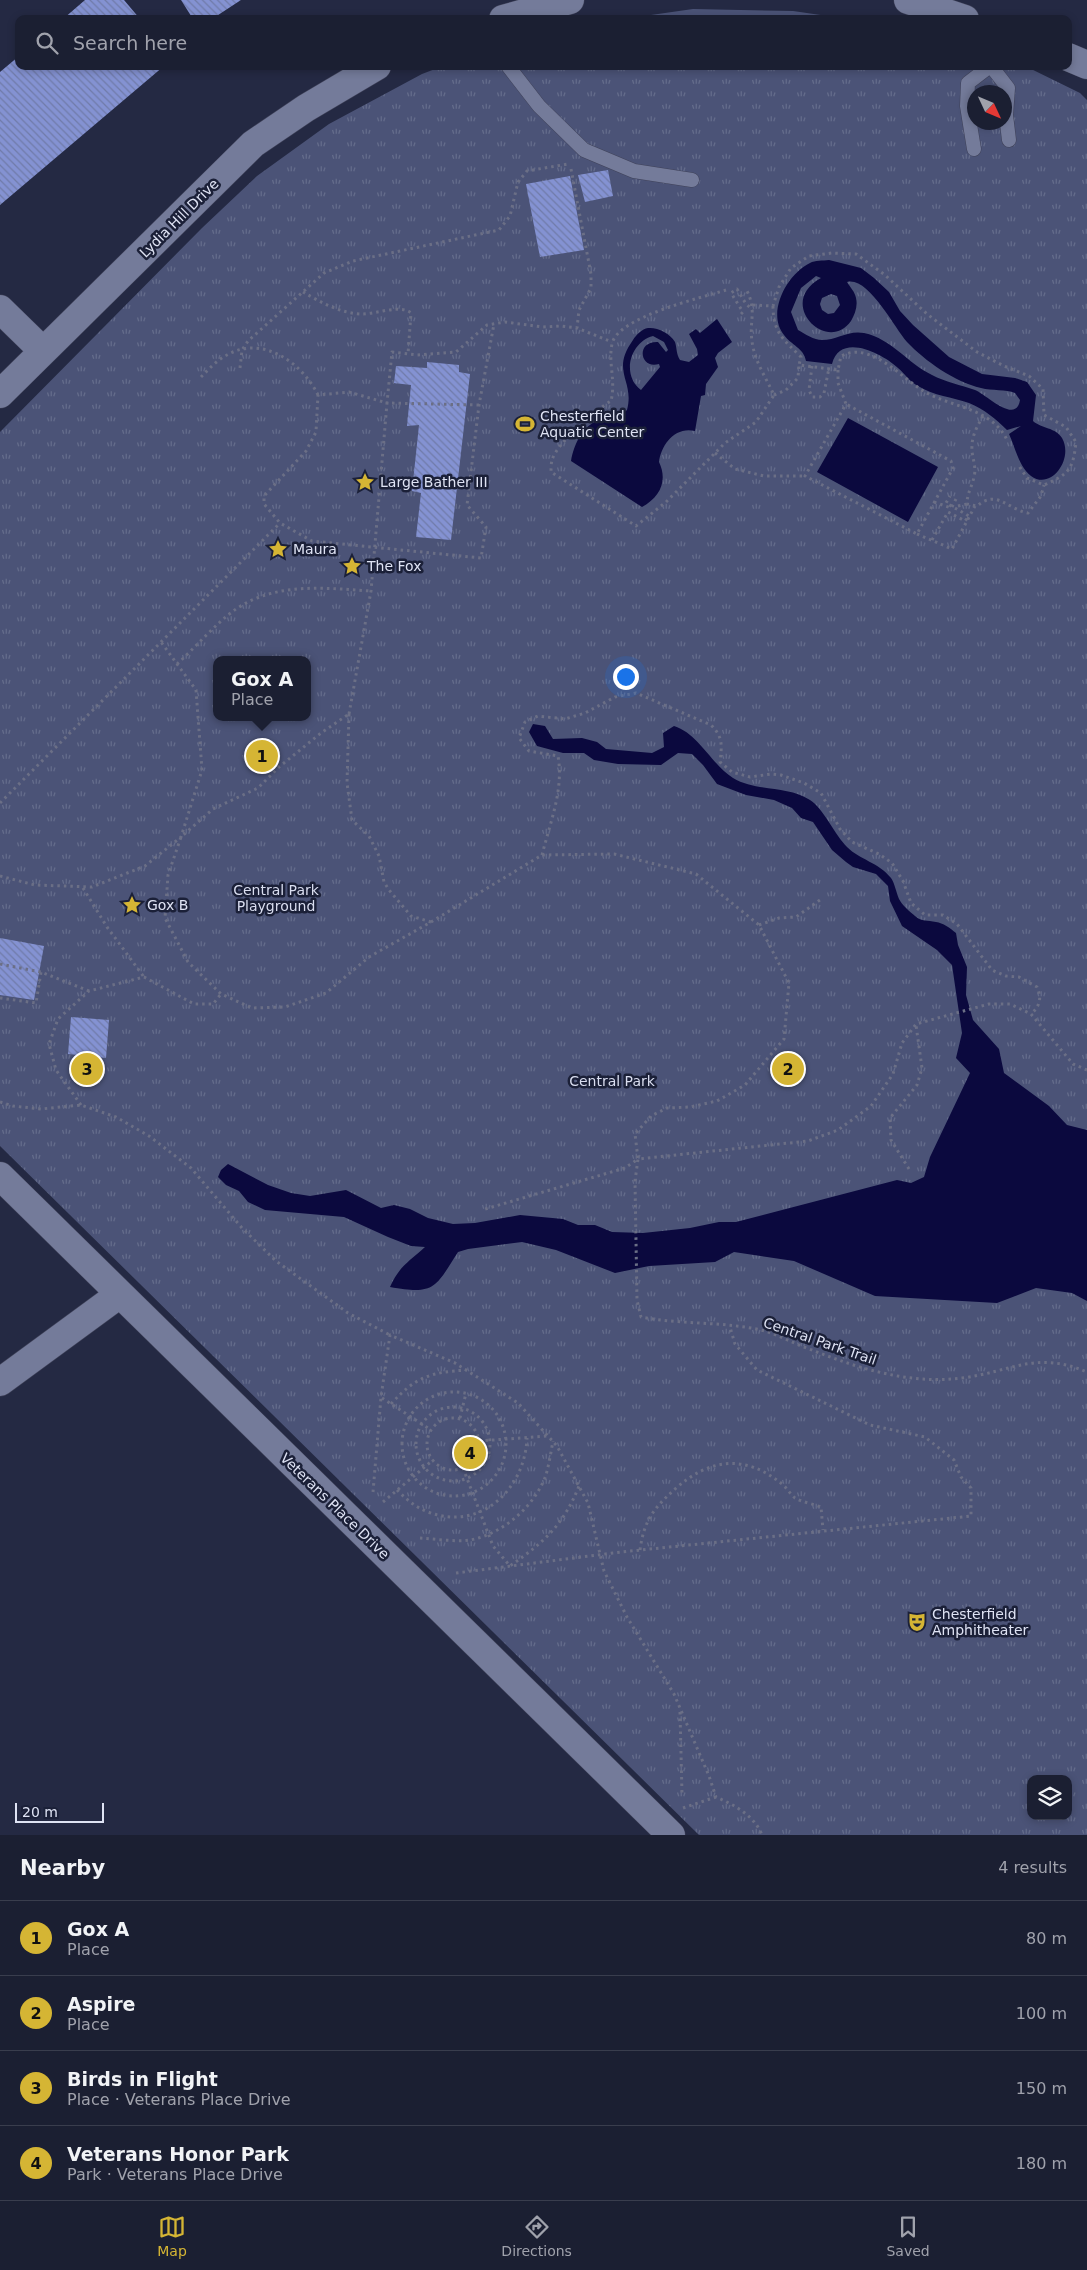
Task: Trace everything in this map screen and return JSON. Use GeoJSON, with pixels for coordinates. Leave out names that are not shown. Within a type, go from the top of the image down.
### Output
{"type":"FeatureCollection","features":[{"type":"Feature","properties":{"kind":"street"},"geometry":{"type":"LineString","coordinates":[[517,15],[570,0]]}},
{"type":"Feature","properties":{"kind":"street"},"geometry":{"type":"LineString","coordinates":[[908,0],[953,15]]}},
{"type":"Feature","properties":{"kind":"street"},"geometry":{"type":"LineString","coordinates":[[1072,59],[1087,65]]}},
{"type":"Feature","properties":{"kind":"street","name":"Lydia Hill Drive"},"geometry":{"type":"LineString","coordinates":[[0,394],[253,144],[306,108],[370,70]]}},
{"type":"Feature","properties":{"kind":"street"},"geometry":{"type":"LineString","coordinates":[[0,309],[43,351]]}},
{"type":"Feature","properties":{"kind":"street","name":"Veterans Place Drive"},"geometry":{"type":"LineString","coordinates":[[0,1176],[120,1294],[672,1823]]}},
{"type":"Feature","properties":{"kind":"street"},"geometry":{"type":"LineString","coordinates":[[0,1382],[120,1294]]}},
{"type":"Feature","properties":{"kind":"lane"},"geometry":{"type":"LineString","coordinates":[[511,70],[539,106],[584,150],[634,171],[692,180]]}},
{"type":"Feature","properties":{"kind":"lane"},"geometry":{"type":"LineString","coordinates":[[974,149],[969,128],[968,83],[986,70]]}},
{"type":"Feature","properties":{"kind":"lane"},"geometry":{"type":"LineString","coordinates":[[994,70],[1008,88],[1006,115],[1009,140]]}},
{"type":"Feature","properties":{"kind":"path"},"geometry":{"type":"LineString","coordinates":[[240,368],[242,350],[248,342],[324,273],[353,261],[499,230],[510,216],[518,182],[527,171],[570,163],[591,288],[579,310],[577,328]]}},
{"type":"Feature","properties":{"kind":"path"},"geometry":{"type":"LineString","coordinates":[[726,290],[641,317],[622,328],[612,342],[614,387],[611,401],[597,409],[572,432],[552,459],[551,472],[636,526],[666,502],[725,443],[756,422],[774,395],[786,390],[798,378],[802,357],[781,338],[773,320],[773,306],[779,287],[791,268],[809,256],[832,253],[856,254],[885,275],[927,314],[977,352],[1029,376],[1043,389],[1044,415],[1066,427],[1076,442],[1074,463],[1062,478],[1044,485],[1027,478],[1019,466]]}},
{"type":"Feature","properties":{"kind":"path"},"geometry":{"type":"LineString","coordinates":[[741,314],[743,312],[731,294],[737,289],[746,304],[754,310]]}},
{"type":"Feature","properties":{"kind":"path"},"geometry":{"type":"LineString","coordinates":[[747,291],[754,310],[752,340],[756,359],[774,395]]}},
{"type":"Feature","properties":{"kind":"path"},"geometry":{"type":"LineString","coordinates":[[303,292],[322,303],[359,314],[379,314],[400,308],[406,309],[411,313],[408,354]]}},
{"type":"Feature","properties":{"kind":"path"},"geometry":{"type":"LineString","coordinates":[[753,304],[773,306]]}},
{"type":"Feature","properties":{"kind":"path"},"geometry":{"type":"LineString","coordinates":[[431,922],[411,916],[384,882],[378,856],[369,836],[352,820],[347,783],[349,714],[371,591],[392,352],[408,354],[456,352],[487,326],[505,322],[543,327],[561,326],[577,328],[612,342]]}},
{"type":"Feature","properties":{"kind":"path"},"geometry":{"type":"LineString","coordinates":[[201,377],[228,354],[242,350],[270,351],[288,359],[312,383],[318,396],[316,432],[306,451],[264,496],[264,504],[280,523],[312,541],[481,558],[486,526],[468,505],[479,405],[494,324]]}},
{"type":"Feature","properties":{"kind":"path"},"geometry":{"type":"LineString","coordinates":[[917,534],[953,468],[951,461],[846,404],[838,384],[841,356],[851,351],[867,354],[889,364],[926,393],[992,421],[1005,435],[1008,442]]}},
{"type":"Feature","properties":{"kind":"path"},"geometry":{"type":"LineString","coordinates":[[800,365],[838,370]]}},
{"type":"Feature","properties":{"kind":"path"},"geometry":{"type":"LineString","coordinates":[[812,366],[808,390],[812,397],[820,397],[824,393],[829,368]]}},
{"type":"Feature","properties":{"kind":"path"},"geometry":{"type":"LineString","coordinates":[[318,396],[349,392],[387,403],[479,405]]}},
{"type":"Feature","properties":{"kind":"path"},"geometry":{"type":"LineString","coordinates":[[805,476],[846,404]]}},
{"type":"Feature","properties":{"kind":"path"},"geometry":{"type":"LineString","coordinates":[[967,504],[967,497],[974,478],[975,465],[972,446],[982,416]]}},
{"type":"Feature","properties":{"kind":"path"},"geometry":{"type":"LineString","coordinates":[[715,453],[735,468],[764,476],[805,476],[917,534],[952,549],[974,506],[984,500],[995,498],[1019,512],[1028,513],[1041,496],[1044,485]]}},
{"type":"Feature","properties":{"kind":"path"},"geometry":{"type":"LineString","coordinates":[[932,540],[948,512],[965,521],[968,516],[946,503],[950,496]]}},
{"type":"Feature","properties":{"kind":"path"},"geometry":{"type":"LineString","coordinates":[[952,507],[956,499]]}},
{"type":"Feature","properties":{"kind":"path"},"geometry":{"type":"LineString","coordinates":[[934,502],[952,507]]}},
{"type":"Feature","properties":{"kind":"path"},"geometry":{"type":"LineString","coordinates":[[958,506],[967,504],[974,506]]}},
{"type":"Feature","properties":{"kind":"path"},"geometry":{"type":"LineString","coordinates":[[0,803],[280,523]]}},
{"type":"Feature","properties":{"kind":"path"},"geometry":{"type":"LineString","coordinates":[[177,664],[236,609],[264,595],[304,587],[371,591]]}},
{"type":"Feature","properties":{"kind":"path"},"geometry":{"type":"LineString","coordinates":[[161,642],[196,690],[202,770],[168,875],[165,918],[188,962],[221,994],[252,1008],[285,1007],[326,993],[369,956],[431,922],[542,855],[559,793],[560,766],[558,756],[529,751],[519,738],[525,722],[538,716],[565,719],[586,713],[614,697],[636,693],[711,725],[723,741],[720,762],[732,772],[750,777],[771,774],[782,775],[804,783],[821,793],[840,829],[852,842],[879,854],[892,864],[903,881],[911,903],[925,915],[943,915],[957,924],[992,970],[1006,976],[1019,976],[1037,987],[1040,1000],[1037,1009],[1031,1014]]}},
{"type":"Feature","properties":{"kind":"path"},"geometry":{"type":"LineString","coordinates":[[0,876],[35,885],[83,888],[92,887],[145,866],[213,809],[258,788],[279,767],[349,714]]}},
{"type":"Feature","properties":{"kind":"path","name":"Central Park Trail"},"geometry":{"type":"LineString","coordinates":[[542,855],[614,854],[696,874],[759,925],[789,983],[784,1039],[745,1085],[717,1101],[690,1108],[667,1108],[651,1116],[635,1134],[638,1159],[635,1181],[637,1297],[641,1318],[765,1332],[850,1365],[899,1377],[962,1378],[1022,1363],[1051,1361],[1074,1366],[1087,1372]]}},
{"type":"Feature","properties":{"kind":"path"},"geometry":{"type":"LineString","coordinates":[[83,888],[107,927],[144,977],[194,1004],[213,1004],[221,994]]}},
{"type":"Feature","properties":{"kind":"path"},"geometry":{"type":"LineString","coordinates":[[759,925],[779,918],[796,918],[820,900]]}},
{"type":"Feature","properties":{"kind":"path"},"geometry":{"type":"LineString","coordinates":[[0,964],[41,972],[90,991]]}},
{"type":"Feature","properties":{"kind":"path"},"geometry":{"type":"LineString","coordinates":[[0,998],[36,1003],[41,972]]}},
{"type":"Feature","properties":{"kind":"path"},"geometry":{"type":"LineString","coordinates":[[81,1105],[56,1070],[48,1044],[58,1019],[90,991],[144,977]]}},
{"type":"Feature","properties":{"kind":"path"},"geometry":{"type":"LineString","coordinates":[[482,1210],[624,1168],[638,1159],[808,1141],[838,1130],[871,1106],[893,1074],[902,1043],[916,1024],[989,1004],[1010,1004],[1031,1014],[1073,1064],[1087,1070]]}},
{"type":"Feature","properties":{"kind":"path"},"geometry":{"type":"LineString","coordinates":[[909,1169],[891,1140],[890,1118],[917,1085],[922,1068],[916,1024]]}},
{"type":"Feature","properties":{"kind":"path"},"geometry":{"type":"LineString","coordinates":[[0,1102],[41,1109],[81,1105],[116,1117],[149,1136],[191,1168],[242,1228],[276,1261],[348,1313],[390,1335],[467,1370],[518,1403],[553,1441],[588,1503],[604,1571],[627,1617],[674,1694],[716,1797],[735,1806],[749,1816],[762,1835]]}},
{"type":"Feature","properties":{"kind":"path"},"geometry":{"type":"LineString","coordinates":[[456,1573],[601,1554],[971,1516],[971,1488],[960,1477],[954,1460],[925,1437],[870,1425],[757,1370],[735,1344],[730,1327]]}},
{"type":"Feature","properties":{"kind":"path"},"geometry":{"type":"LineString","coordinates":[[374,1492],[382,1397],[390,1335]]}},
{"type":"Feature","properties":{"kind":"path"},"geometry":{"type":"LineString","coordinates":[[391,1404],[410,1385],[421,1378],[435,1373],[467,1370]]}},
{"type":"Feature","properties":{"kind":"path"},"geometry":{"type":"LineString","coordinates":[[440,1393],[466,1393],[478,1398],[493,1410],[503,1426],[506,1439],[502,1462],[489,1482],[472,1491],[451,1496],[436,1493],[423,1486],[407,1467],[402,1447],[402,1436],[410,1416],[418,1406],[440,1393]]}},
{"type":"Feature","properties":{"kind":"path"},"geometry":{"type":"LineString","coordinates":[[460,1418],[466,1393]]}},
{"type":"Feature","properties":{"kind":"path"},"geometry":{"type":"LineString","coordinates":[[382,1397],[431,1430]]}},
{"type":"Feature","properties":{"kind":"path"},"geometry":{"type":"LineString","coordinates":[[463,1408],[473,1412],[488,1430],[490,1452],[478,1472],[468,1478],[449,1480],[440,1478],[424,1467],[417,1450],[418,1433],[429,1415],[439,1409],[463,1408]]}},
{"type":"Feature","properties":{"kind":"path"},"geometry":{"type":"LineString","coordinates":[[460,1418],[474,1428],[479,1442],[476,1457],[471,1464],[464,1468],[447,1470],[433,1460],[427,1445],[431,1430],[437,1424],[445,1420],[460,1418]]}},
{"type":"Feature","properties":{"kind":"path"},"geometry":{"type":"LineString","coordinates":[[479,1442],[548,1436]]}},
{"type":"Feature","properties":{"kind":"path"},"geometry":{"type":"LineString","coordinates":[[397,1490],[411,1504],[444,1516],[467,1515],[481,1511],[509,1491],[520,1472],[526,1453],[527,1438]]}},
{"type":"Feature","properties":{"kind":"path"},"geometry":{"type":"LineString","coordinates":[[420,1538],[470,1540],[489,1534],[508,1524],[531,1501],[546,1474],[553,1441]]}},
{"type":"Feature","properties":{"kind":"path"},"geometry":{"type":"LineString","coordinates":[[383,1502],[433,1460]]}},
{"type":"Feature","properties":{"kind":"path"},"geometry":{"type":"LineString","coordinates":[[640,1550],[642,1532],[648,1518],[659,1503],[694,1474],[721,1463],[745,1465],[761,1471],[782,1484],[795,1498],[821,1507],[823,1530]]}},
{"type":"Feature","properties":{"kind":"path"},"geometry":{"type":"LineString","coordinates":[[464,1468],[493,1546],[510,1566]]}},
{"type":"Feature","properties":{"kind":"path"},"geometry":{"type":"LineString","coordinates":[[510,1566],[542,1543],[556,1527],[567,1513],[579,1486]]}},
{"type":"Feature","properties":{"kind":"path"},"geometry":{"type":"LineString","coordinates":[[680,1709],[682,1794]]}},
{"type":"Feature","properties":{"kind":"path"},"geometry":{"type":"LineString","coordinates":[[672,1823],[716,1797]]}},
{"type":"Feature","properties":{"kind":"green space"},"geometry":{"type":"Polygon","coordinates":[[[693,9],[793,11],[820,15],[651,15],[693,9]]]}},
{"type":"Feature","properties":{"kind":"green space","name":"Central Park"},"geometry":{"type":"Polygon","coordinates":[[[432,70],[1033,70],[1080,93],[1087,100],[1087,1835],[699,1835],[0,1146],[0,432],[202,228],[257,176],[329,124],[432,70]]]}},
{"type":"Feature","properties":{"kind":"shaded area"},"geometry":{"type":"Polygon","coordinates":[[[829,260],[861,268],[874,278],[889,292],[900,311],[913,325],[949,357],[982,374],[1015,378],[1027,382],[1036,395],[1033,421],[1059,434],[1065,446],[1063,463],[1058,471],[1046,479],[1039,480],[1031,476],[1020,462],[1009,434],[1021,426],[1007,430],[990,415],[974,405],[924,389],[912,382],[891,362],[872,352],[852,347],[843,349],[836,354],[832,364],[806,361],[803,353],[784,335],[779,326],[777,316],[778,305],[787,285],[802,268],[812,262],[829,260]],[[816,276],[801,288],[791,312],[798,330],[819,340],[858,332],[874,336],[883,340],[932,375],[975,390],[1007,409],[1013,410],[1017,407],[1020,400],[1015,393],[971,385],[951,376],[931,363],[907,342],[872,294],[855,282],[847,282],[857,301],[856,310],[851,321],[841,330],[830,332],[819,329],[810,322],[804,312],[803,300],[808,288],[821,278],[816,276]],[[831,294],[822,298],[820,304],[822,310],[828,314],[834,313],[840,305],[837,296],[831,294]]]}},
{"type":"Feature","properties":{"kind":"shaded area"},"geometry":{"type":"Polygon","coordinates":[[[717,319],[732,342],[718,353],[715,358],[718,367],[706,384],[705,395],[701,396],[695,431],[681,431],[666,443],[659,462],[663,476],[661,488],[654,498],[642,507],[571,461],[574,448],[580,436],[590,425],[602,419],[618,416],[627,410],[629,400],[623,360],[626,351],[639,332],[652,328],[667,333],[675,342],[680,360],[689,362],[698,355],[689,334],[696,329],[700,333],[717,319]],[[653,336],[645,339],[634,352],[630,368],[631,376],[641,390],[660,367],[659,364],[653,365],[644,359],[643,350],[651,343],[658,342],[666,352],[668,350],[664,342],[653,336]]]}},
{"type":"Feature","properties":{"kind":"shaded area"},"geometry":{"type":"Polygon","coordinates":[[[848,418],[938,467],[908,522],[817,472],[848,418]]]}},
{"type":"Feature","properties":{"kind":"shaded area"},"geometry":{"type":"Polygon","coordinates":[[[533,724],[545,726],[553,739],[582,738],[597,742],[606,749],[652,753],[664,747],[663,733],[674,726],[683,730],[698,742],[718,765],[733,778],[751,785],[792,792],[810,800],[820,809],[847,847],[880,868],[891,878],[902,904],[915,916],[925,921],[941,923],[956,933],[958,945],[967,967],[966,995],[973,1020],[999,1049],[1004,1073],[1049,1106],[1067,1125],[1087,1130],[1087,1301],[1072,1293],[1036,1288],[997,1303],[875,1296],[794,1261],[734,1252],[715,1262],[649,1266],[615,1273],[556,1250],[522,1242],[458,1252],[438,1281],[425,1289],[416,1290],[390,1287],[401,1269],[425,1247],[411,1246],[344,1217],[265,1210],[248,1202],[239,1191],[226,1185],[218,1177],[221,1170],[228,1164],[268,1185],[291,1193],[310,1196],[346,1190],[381,1208],[394,1205],[410,1209],[428,1218],[453,1224],[475,1223],[520,1215],[563,1219],[578,1225],[595,1225],[612,1232],[643,1233],[690,1228],[719,1222],[736,1222],[897,1180],[911,1183],[924,1177],[930,1157],[970,1073],[956,1058],[962,1033],[952,965],[937,950],[902,926],[890,901],[888,886],[876,874],[853,867],[846,862],[832,850],[813,822],[801,818],[792,808],[774,800],[746,795],[717,784],[692,754],[678,753],[661,765],[618,764],[594,760],[584,753],[563,753],[537,746],[529,732],[533,724]]]}},
{"type":"Feature","properties":{"kind":"building"},"geometry":{"type":"Polygon","coordinates":[[[85,0],[124,0],[137,15],[68,15],[85,0]]]}},
{"type":"Feature","properties":{"kind":"building"},"geometry":{"type":"Polygon","coordinates":[[[181,0],[241,0],[218,15],[190,15],[181,0]]]}},
{"type":"Feature","properties":{"kind":"building"},"geometry":{"type":"Polygon","coordinates":[[[15,59],[15,70],[159,70],[0,205],[0,72],[15,59]]]}},
{"type":"Feature","properties":{"kind":"building"},"geometry":{"type":"Polygon","coordinates":[[[608,170],[613,196],[585,202],[578,175],[608,170]]]}},
{"type":"Feature","properties":{"kind":"building"},"geometry":{"type":"Polygon","coordinates":[[[570,176],[584,250],[540,257],[526,184],[570,176]]]}},
{"type":"Feature","properties":{"kind":"building"},"geometry":{"type":"Polygon","coordinates":[[[427,362],[459,365],[459,372],[470,374],[451,540],[416,537],[421,493],[412,491],[419,425],[407,426],[411,385],[394,383],[396,366],[427,368],[427,362]]]}},
{"type":"Feature","properties":{"kind":"building"},"geometry":{"type":"Polygon","coordinates":[[[0,938],[44,946],[34,1000],[0,995],[0,938]]]}},
{"type":"Feature","properties":{"kind":"building"},"geometry":{"type":"Polygon","coordinates":[[[71,1017],[109,1020],[106,1058],[68,1054],[71,1017]]]}},
{"type":"Feature","properties":{"kind":"place","name":"Chesterfield Aquatic Center"},"geometry":{"type":"Point","coordinates":[525,424]}},
{"type":"Feature","properties":{"kind":"place","name":"Large Bather III"},"geometry":{"type":"Point","coordinates":[365,482]}},
{"type":"Feature","properties":{"kind":"place","name":"Maura"},"geometry":{"type":"Point","coordinates":[278,549]}},
{"type":"Feature","properties":{"kind":"place","name":"The Fox"},"geometry":{"type":"Point","coordinates":[352,566]}},
{"type":"Feature","properties":{"kind":"place","name":"Gox A"},"geometry":{"type":"Point","coordinates":[262,756]}},
{"type":"Feature","properties":{"kind":"place","name":"Gox B"},"geometry":{"type":"Point","coordinates":[132,905]}},
{"type":"Feature","properties":{"kind":"place","name":"Birds in Flight"},"geometry":{"type":"Point","coordinates":[87,1069]}},
{"type":"Feature","properties":{"kind":"place","name":"Aspire"},"geometry":{"type":"Point","coordinates":[788,1069]}},
{"type":"Feature","properties":{"kind":"place","name":"Veterans Honor Park"},"geometry":{"type":"Point","coordinates":[470,1453]}},
{"type":"Feature","properties":{"kind":"place","name":"Chesterfield Amphitheater"},"geometry":{"type":"Point","coordinates":[917,1622]}},
{"type":"Feature","properties":{"kind":"park label","name":"Central Park Playground"},"geometry":{"type":"Point","coordinates":[276,898]}}]}
